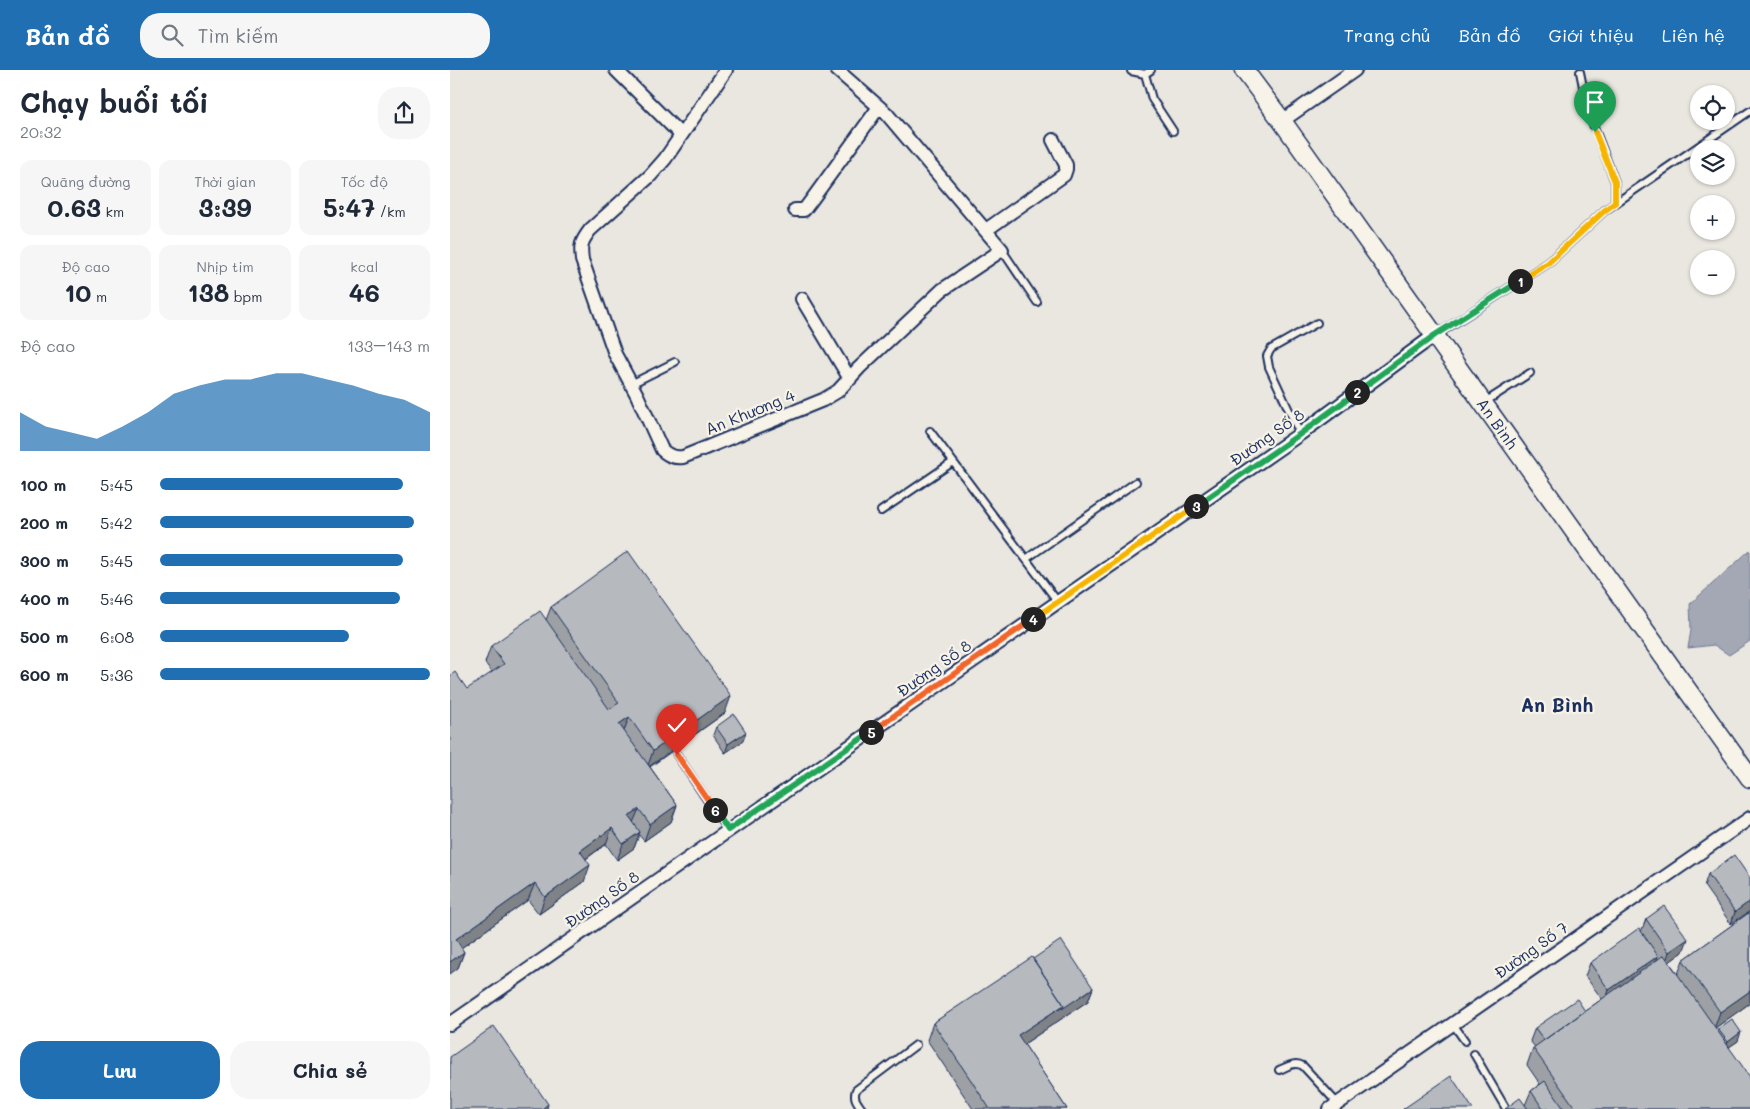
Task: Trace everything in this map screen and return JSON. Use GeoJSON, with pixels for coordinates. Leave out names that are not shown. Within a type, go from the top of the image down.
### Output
{"type":"FeatureCollection","features":[{"type":"Feature","properties":{"kind":"main road","name":"An Bình"},"geometry":{"type":"LineString","coordinates":[[1244,70],[1484,403],[1750,778]]}},
{"type":"Feature","properties":{"kind":"street"},"geometry":{"type":"LineString","coordinates":[[616,70],[681,136]]}},
{"type":"Feature","properties":{"kind":"street","name":"An Khương 4"},"geometry":{"type":"LineString","coordinates":[[726,70],[665,159],[650,176],[590,230],[580,247],[582,260],[615,354],[662,450],[668,456],[675,458],[683,457],[823,400],[838,391],[936,294],[1002,250]]}},
{"type":"Feature","properties":{"kind":"street"},"geometry":{"type":"LineString","coordinates":[[837,70],[894,122],[1002,250]]}},
{"type":"Feature","properties":{"kind":"street"},"geometry":{"type":"LineString","coordinates":[[1282,121],[1356,70]]}},
{"type":"Feature","properties":{"kind":"street"},"geometry":{"type":"LineString","coordinates":[[796,210],[804,210],[814,198],[879,107]]}},
{"type":"Feature","properties":{"kind":"street"},"geometry":{"type":"LineString","coordinates":[[986,230],[1064,175],[1066,165],[1054,140]]}},
{"type":"Feature","properties":{"kind":"street"},"geometry":{"type":"LineString","coordinates":[[802,299],[850,379]]}},
{"type":"Feature","properties":{"kind":"street","name":"Đường Số 8"},"geometry":{"type":"LineString","coordinates":[[450,1024],[1300,434],[1435,335]]}},
{"type":"Feature","properties":{"kind":"street","name":"Đường Số 7"},"geometry":{"type":"LineString","coordinates":[[1334,1106],[1750,818]]}},
{"type":"Feature","properties":{"kind":"lane"},"geometry":{"type":"LineString","coordinates":[[1131,71],[1148,72],[1152,99],[1173,131]]}},
{"type":"Feature","properties":{"kind":"lane"},"geometry":{"type":"LineString","coordinates":[[1580,72],[1588,111],[1615,182],[1615,203]]}},
{"type":"Feature","properties":{"kind":"lane"},"geometry":{"type":"LineString","coordinates":[[1435,335],[1548,263],[1604,211],[1750,110]]}},
{"type":"Feature","properties":{"kind":"lane"},"geometry":{"type":"LineString","coordinates":[[1002,250],[1037,302]]}},
{"type":"Feature","properties":{"kind":"lane"},"geometry":{"type":"LineString","coordinates":[[1300,434],[1269,367],[1267,356],[1271,349],[1317,323]]}},
{"type":"Feature","properties":{"kind":"lane"},"geometry":{"type":"LineString","coordinates":[[631,384],[675,362]]}},
{"type":"Feature","properties":{"kind":"lane"},"geometry":{"type":"LineString","coordinates":[[1484,403],[1530,373]]}},
{"type":"Feature","properties":{"kind":"lane"},"geometry":{"type":"LineString","coordinates":[[930,431],[1058,602]]}},
{"type":"Feature","properties":{"kind":"lane"},"geometry":{"type":"LineString","coordinates":[[881,510],[953,462]]}},
{"type":"Feature","properties":{"kind":"lane"},"geometry":{"type":"LineString","coordinates":[[1026,558],[1136,482]]}},
{"type":"Feature","properties":{"kind":"lane"},"geometry":{"type":"LineString","coordinates":[[677,755],[728,830]]}},
{"type":"Feature","properties":{"kind":"lane"},"geometry":{"type":"LineString","coordinates":[[1453,1024],[1464,1041]]}},
{"type":"Feature","properties":{"kind":"lane"},"geometry":{"type":"LineString","coordinates":[[862,1109],[855,1100],[854,1094],[856,1090],[916,1045]]}},
{"type":"Feature","properties":{"kind":"lane"},"geometry":{"type":"LineString","coordinates":[[1474,1054],[1505,1108]]}},
{"type":"Feature","properties":{"kind":"lane"},"geometry":{"type":"LineString","coordinates":[[1279,1070],[1293,1064],[1302,1066],[1334,1106]]}},
{"type":"Feature","properties":{"kind":"shaded area"},"geometry":{"type":"Polygon","coordinates":[[[1750,550],[1750,641],[1729,655],[1714,645],[1688,648],[1691,630],[1690,604],[1750,550]]]}},
{"type":"Feature","properties":{"kind":"building"},"geometry":{"type":"Polygon","coordinates":[[[628,551],[731,696],[653,751],[629,717],[619,724],[677,805],[650,824],[639,809],[629,816],[640,832],[623,844],[612,828],[580,851],[590,865],[545,897],[535,883],[456,939],[464,952],[450,962],[450,676],[455,672],[467,689],[504,664],[491,646],[540,611],[609,709],[619,703],[551,607],[628,551]]]}},
{"type":"Feature","properties":{"kind":"building"},"geometry":{"type":"Polygon","coordinates":[[[734,714],[746,732],[728,744],[716,727],[734,714]]]}},
{"type":"Feature","properties":{"kind":"building"},"geometry":{"type":"Polygon","coordinates":[[[1734,855],[1750,878],[1750,901],[1735,912],[1708,874],[1734,855]]]}},
{"type":"Feature","properties":{"kind":"building"},"geometry":{"type":"Polygon","coordinates":[[[1664,906],[1688,939],[1669,952],[1646,919],[1664,906]]]}},
{"type":"Feature","properties":{"kind":"building"},"geometry":{"type":"Polygon","coordinates":[[[1750,912],[1750,991],[1720,1012],[1683,960],[1750,912]]]}},
{"type":"Feature","properties":{"kind":"building"},"geometry":{"type":"Polygon","coordinates":[[[1639,928],[1658,956],[1609,990],[1590,963],[1639,928]]]}},
{"type":"Feature","properties":{"kind":"building"},"geometry":{"type":"Polygon","coordinates":[[[1061,940],[1093,988],[1062,1009],[1064,1005],[1033,959],[1061,940]]]}},
{"type":"Feature","properties":{"kind":"building"},"geometry":{"type":"Polygon","coordinates":[[[1664,955],[1750,1077],[1750,1109],[1576,1109],[1533,1048],[1664,955]]]}},
{"type":"Feature","properties":{"kind":"building"},"geometry":{"type":"Polygon","coordinates":[[[1032,957],[1064,1005],[1018,1035],[1067,1109],[990,1109],[933,1023],[1032,957]]]}},
{"type":"Feature","properties":{"kind":"building"},"geometry":{"type":"Polygon","coordinates":[[[1577,999],[1585,1011],[1544,1040],[1535,1028],[1577,999]]]}},
{"type":"Feature","properties":{"kind":"building"},"geometry":{"type":"Polygon","coordinates":[[[1732,1019],[1741,1032],[1728,1042],[1718,1029],[1732,1019]]]}},
{"type":"Feature","properties":{"kind":"building"},"geometry":{"type":"Polygon","coordinates":[[[494,1026],[548,1104],[542,1109],[450,1109],[450,1057],[494,1026]]]}},
{"type":"Feature","properties":{"kind":"building"},"geometry":{"type":"Polygon","coordinates":[[[1451,1076],[1473,1109],[1403,1109],[1451,1076]]]}},
{"type":"Feature","properties":{"kind":"building"},"geometry":{"type":"Polygon","coordinates":[[[1545,1081],[1564,1109],[1543,1109],[1531,1091],[1545,1081]]]}},
{"type":"Feature","properties":{"kind":"building"},"geometry":{"type":"Polygon","coordinates":[[[1520,1098],[1528,1109],[1505,1109],[1520,1098]]]}},
{"type":"Feature","properties":{"kind":"district","name":"An Bình"},"geometry":{"type":"Point","coordinates":[1557,705]}},
{"type":"Feature","properties":{"kind":"route"},"geometry":{"type":"LineString","coordinates":[[677,755],[728,830],[1300,434],[1435,335],[1548,263],[1615,203],[1615,182],[1595,132]]}}]}
